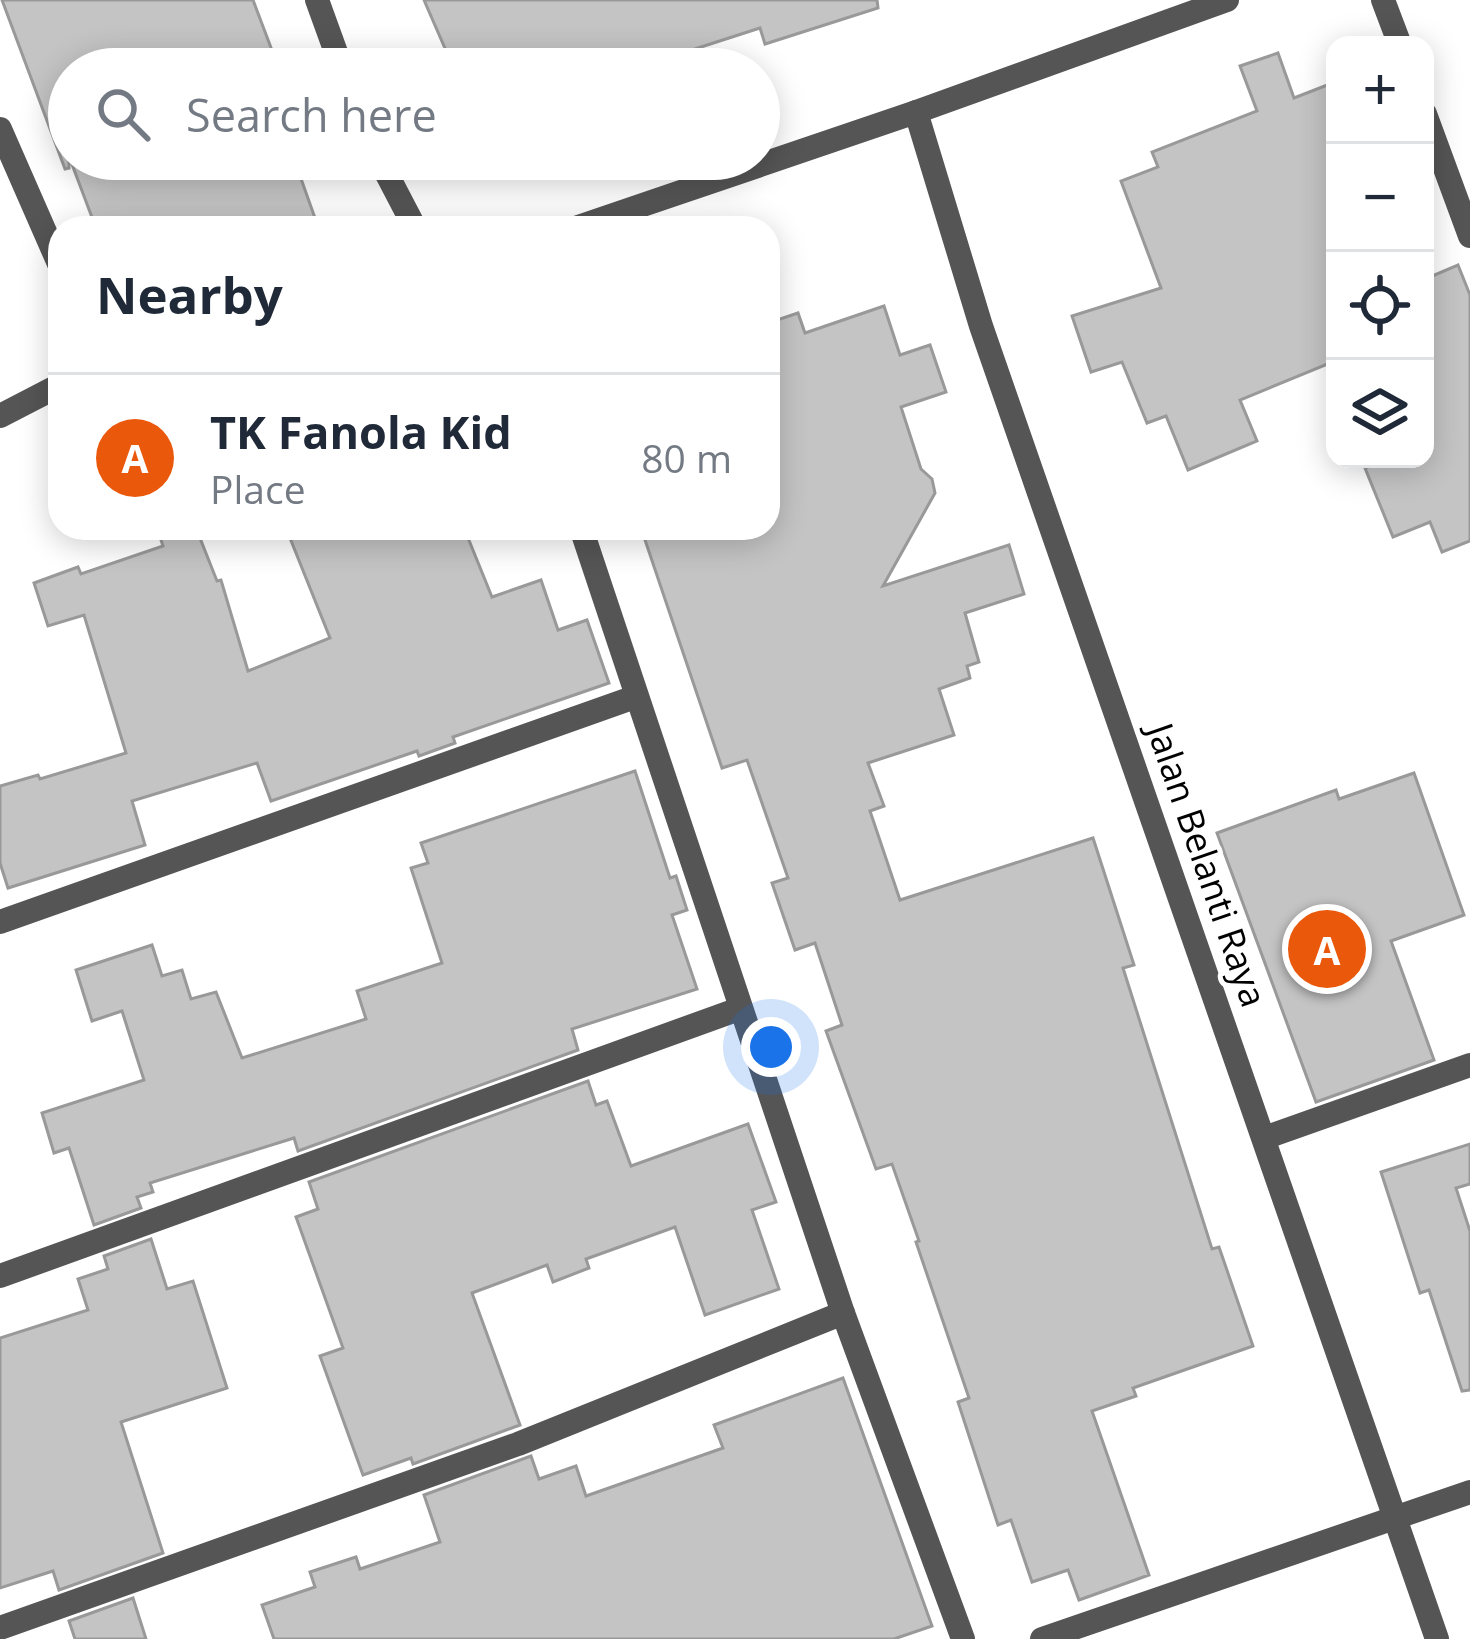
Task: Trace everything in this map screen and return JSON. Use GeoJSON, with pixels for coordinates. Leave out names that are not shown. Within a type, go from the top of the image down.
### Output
{"type":"FeatureCollection","features":[{"type":"Feature","properties":{"kind":"street"},"geometry":{"type":"LineString","coordinates":[[317,0],[334,48]]}},
{"type":"Feature","properties":{"kind":"street"},"geometry":{"type":"LineString","coordinates":[[780,158],[1226,0]]}},
{"type":"Feature","properties":{"kind":"street"},"geometry":{"type":"LineString","coordinates":[[1383,0],[1397,36]]}},
{"type":"Feature","properties":{"kind":"street","name":"Jalan Belanti Raya"},"geometry":{"type":"LineString","coordinates":[[916,112],[982,326],[1437,1639]]}},
{"type":"Feature","properties":{"kind":"street"},"geometry":{"type":"LineString","coordinates":[[0,129],[48,239]]}},
{"type":"Feature","properties":{"kind":"street"},"geometry":{"type":"LineString","coordinates":[[1434,138],[1470,236]]}},
{"type":"Feature","properties":{"kind":"street"},"geometry":{"type":"LineString","coordinates":[[390,180],[409,216]]}},
{"type":"Feature","properties":{"kind":"street"},"geometry":{"type":"LineString","coordinates":[[610,216],[716,180]]}},
{"type":"Feature","properties":{"kind":"street"},"geometry":{"type":"LineString","coordinates":[[0,416],[48,391]]}},
{"type":"Feature","properties":{"kind":"street"},"geometry":{"type":"LineString","coordinates":[[585,540],[843,1313],[963,1639]]}},
{"type":"Feature","properties":{"kind":"street"},"geometry":{"type":"LineString","coordinates":[[0,922],[635,697]]}},
{"type":"Feature","properties":{"kind":"street"},"geometry":{"type":"LineString","coordinates":[[0,1276],[739,1009]]}},
{"type":"Feature","properties":{"kind":"street"},"geometry":{"type":"LineString","coordinates":[[1264,1138],[1470,1065]]}},
{"type":"Feature","properties":{"kind":"street"},"geometry":{"type":"LineString","coordinates":[[0,1628],[518,1444],[843,1313]]}},
{"type":"Feature","properties":{"kind":"street"},"geometry":{"type":"LineString","coordinates":[[1042,1639],[1470,1492]]}},
{"type":"Feature","properties":{"kind":"building"},"geometry":{"type":"Polygon","coordinates":[[[2,0],[253,0],[271,48],[48,48],[48,123],[2,0]]]}},
{"type":"Feature","properties":{"kind":"building"},"geometry":{"type":"Polygon","coordinates":[[[424,0],[877,0],[878,8],[765,44],[760,28],[698,48],[445,48],[424,0]]]}},
{"type":"Feature","properties":{"kind":"building"},"geometry":{"type":"Polygon","coordinates":[[[1278,53],[1294,98],[1326,86],[1326,365],[1240,400],[1257,441],[1188,470],[1166,416],[1147,423],[1122,362],[1091,372],[1072,316],[1161,288],[1121,181],[1158,167],[1152,152],[1257,111],[1240,66],[1278,53]]]}},
{"type":"Feature","properties":{"kind":"building"},"geometry":{"type":"Polygon","coordinates":[[[78,180],[301,180],[314,216],[91,216],[78,180]]]}},
{"type":"Feature","properties":{"kind":"building"},"geometry":{"type":"Polygon","coordinates":[[[1458,265],[1470,295],[1470,541],[1442,552],[1430,522],[1393,537],[1365,468],[1434,468],[1434,275],[1458,265]]]}},
{"type":"Feature","properties":{"kind":"building"},"geometry":{"type":"Polygon","coordinates":[[[884,306],[900,355],[930,345],[946,392],[901,407],[921,469],[932,479],[935,493],[883,586],[1009,545],[1024,594],[965,613],[979,662],[967,666],[970,678],[939,689],[954,735],[868,763],[884,806],[870,811],[900,900],[1093,838],[1134,965],[1123,968],[1212,1249],[1219,1247],[1253,1346],[1133,1388],[1136,1396],[1092,1411],[1149,1575],[1079,1600],[1068,1570],[1032,1582],[1011,1520],[998,1525],[958,1402],[969,1398],[919,1241],[892,1164],[876,1169],[826,1031],[842,1025],[815,943],[795,950],[772,883],[788,878],[747,760],[722,768],[645,540],[780,540],[780,319],[798,313],[805,333],[884,306]]]}},
{"type":"Feature","properties":{"kind":"building"},"geometry":{"type":"Polygon","coordinates":[[[161,540],[201,540],[217,581],[221,580],[248,671],[330,638],[291,540],[469,540],[492,597],[541,580],[558,630],[587,620],[609,683],[453,737],[455,743],[419,756],[417,751],[271,801],[257,763],[132,801],[145,845],[8,888],[0,863],[0,786],[126,753],[84,615],[48,626],[34,583],[78,567],[81,574],[163,546],[161,540]]]}},
{"type":"Feature","properties":{"kind":"building"},"geometry":{"type":"Polygon","coordinates":[[[635,771],[670,878],[676,876],[687,910],[672,915],[697,989],[572,1029],[578,1050],[298,1151],[294,1138],[150,1183],[153,1192],[137,1197],[141,1208],[94,1225],[69,1148],[54,1153],[42,1113],[144,1080],[122,1011],[92,1021],[76,970],[152,945],[162,976],[182,970],[191,999],[216,992],[242,1058],[366,1019],[357,991],[442,963],[411,868],[428,863],[421,843],[635,771]]]}},
{"type":"Feature","properties":{"kind":"building"},"geometry":{"type":"Polygon","coordinates":[[[1414,773],[1464,915],[1391,941],[1434,1060],[1316,1102],[1217,833],[1336,790],[1339,799],[1414,773]]]}},
{"type":"Feature","properties":{"kind":"building"},"geometry":{"type":"Polygon","coordinates":[[[588,1081],[596,1105],[607,1101],[631,1166],[748,1124],[776,1202],[752,1210],[779,1289],[705,1315],[675,1227],[586,1259],[589,1268],[553,1282],[547,1265],[472,1293],[520,1425],[413,1464],[411,1458],[363,1475],[320,1356],[343,1348],[296,1217],[318,1209],[309,1182],[588,1081]]]}},
{"type":"Feature","properties":{"kind":"building"},"geometry":{"type":"Polygon","coordinates":[[[1470,1144],[1470,1184],[1456,1188],[1470,1231],[1470,1390],[1462,1391],[1429,1290],[1420,1293],[1381,1172],[1470,1144]]]}},
{"type":"Feature","properties":{"kind":"building"},"geometry":{"type":"Polygon","coordinates":[[[151,1239],[167,1289],[193,1281],[227,1388],[121,1422],[163,1553],[59,1590],[53,1571],[0,1588],[0,1338],[88,1310],[78,1279],[108,1269],[104,1256],[151,1239]]]}},
{"type":"Feature","properties":{"kind":"building"},"geometry":{"type":"Polygon","coordinates":[[[843,1378],[932,1626],[894,1639],[274,1639],[262,1605],[315,1587],[310,1572],[356,1557],[360,1569],[440,1542],[424,1495],[531,1456],[539,1479],[576,1466],[586,1496],[723,1448],[714,1425],[843,1378]]]}},
{"type":"Feature","properties":{"kind":"building"},"geometry":{"type":"Polygon","coordinates":[[[133,1598],[146,1639],[75,1639],[69,1621],[133,1598]]]}},
{"type":"Feature","properties":{"kind":"place","name":"TK Fanola Kid"},"geometry":{"type":"Point","coordinates":[1327,949]}}]}
